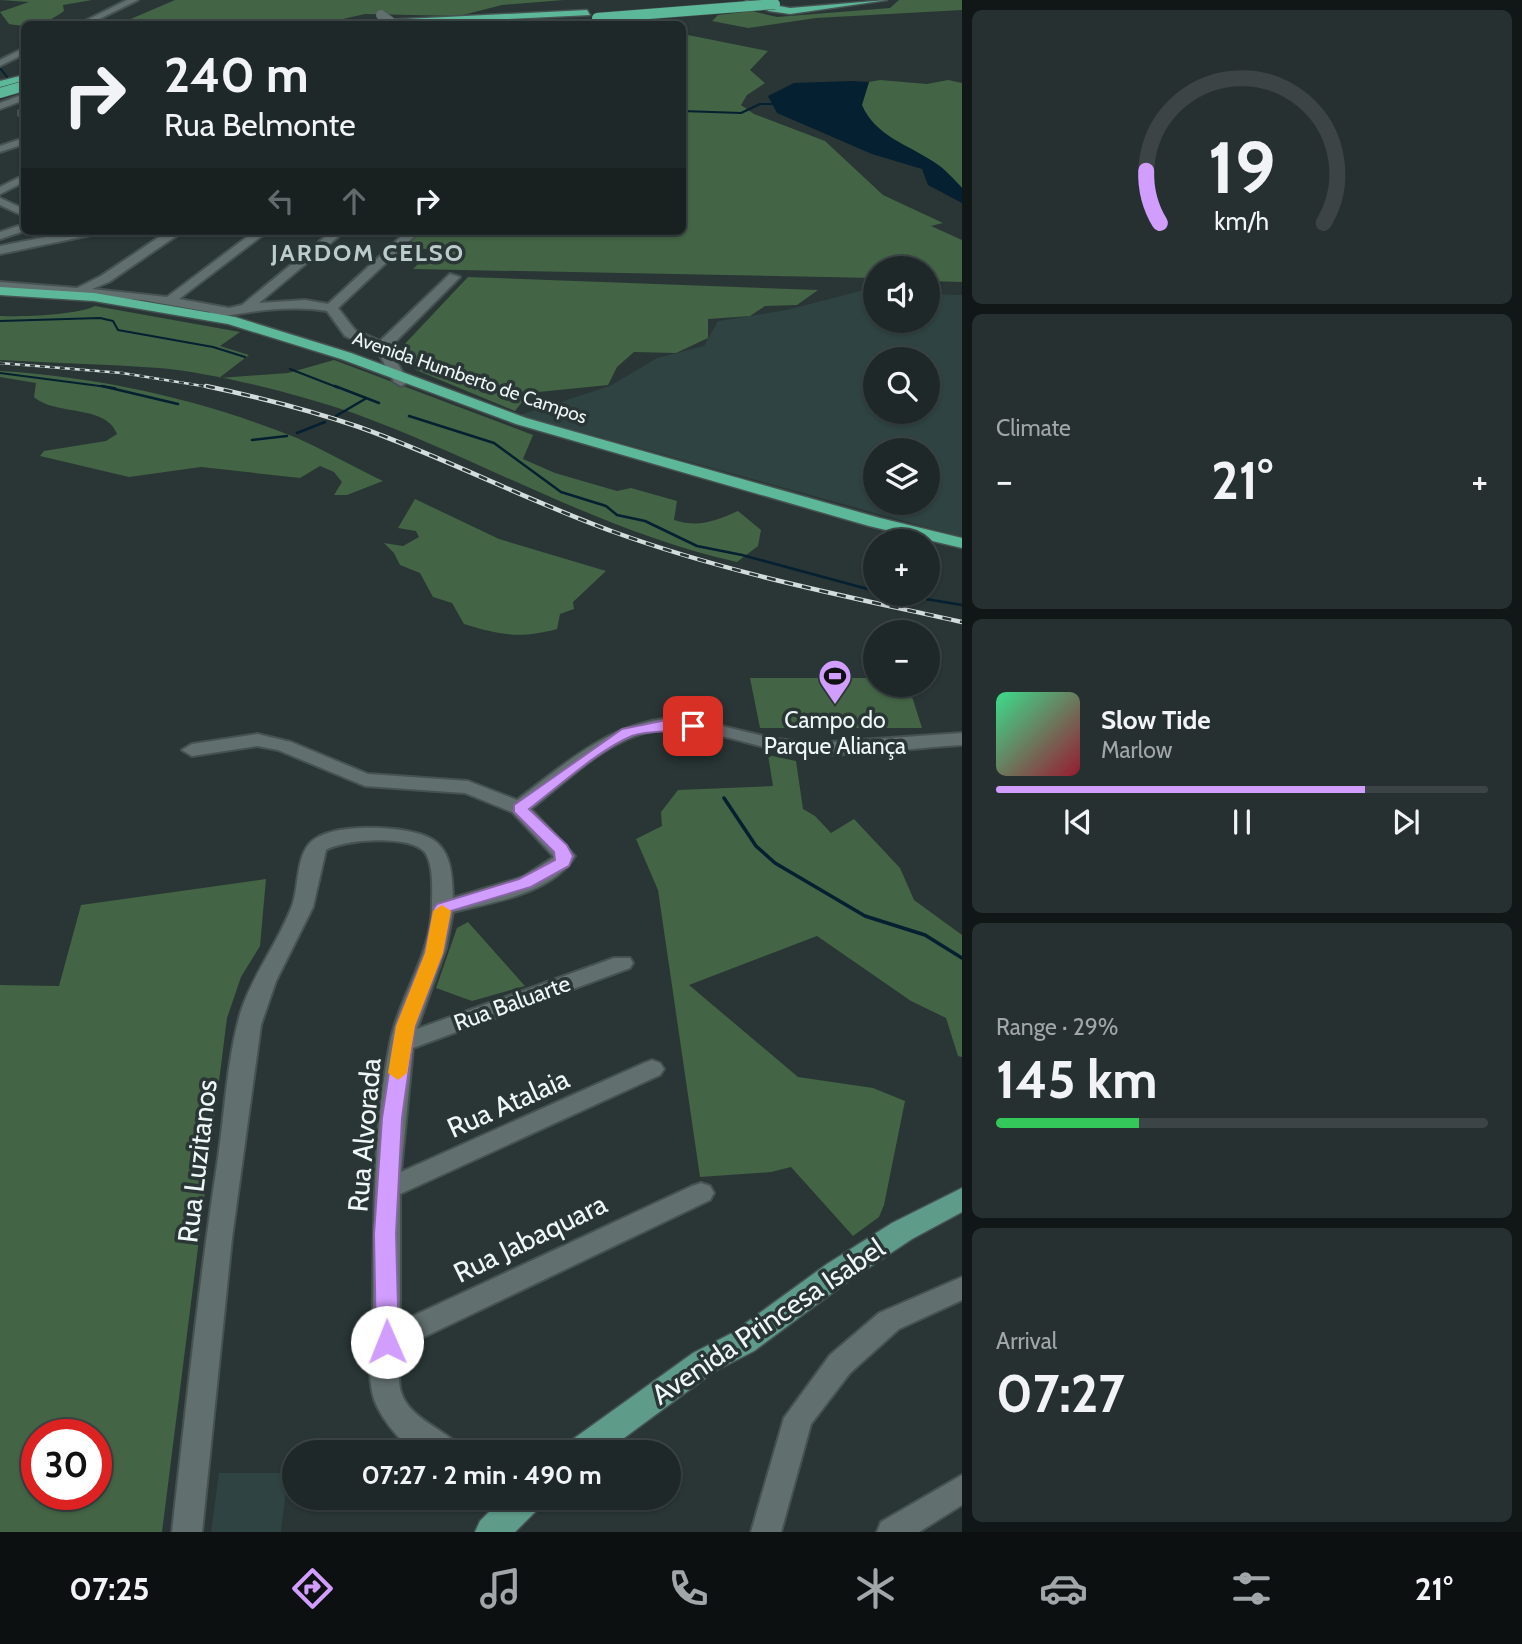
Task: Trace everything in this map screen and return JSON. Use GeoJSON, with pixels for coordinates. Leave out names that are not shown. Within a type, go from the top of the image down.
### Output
{"type":"FeatureCollection","features":[{"type":"Feature","properties":{"kind":"highway"},"geometry":{"type":"LineString","coordinates":[[749,0],[772,9],[790,10],[879,1]]}},
{"type":"Feature","properties":{"kind":"highway"},"geometry":{"type":"LineString","coordinates":[[441,21],[592,15],[760,0]]}},
{"type":"Feature","properties":{"kind":"highway"},"geometry":{"type":"LineString","coordinates":[[504,21],[808,0]]}},
{"type":"Feature","properties":{"kind":"highway"},"geometry":{"type":"LineString","coordinates":[[0,89],[21,79]]}},
{"type":"Feature","properties":{"kind":"highway"},"geometry":{"type":"LineString","coordinates":[[0,89],[21,86]]}},
{"type":"Feature","properties":{"kind":"highway","name":"Avenida Humberto de Campos"},"geometry":{"type":"LineString","coordinates":[[0,291],[203,317],[320,352],[567,437],[887,529]]}},
{"type":"Feature","properties":{"kind":"highway","name":"Avenida Humberto de Campos"},"geometry":{"type":"LineString","coordinates":[[874,525],[962,543]]}},
{"type":"Feature","properties":{"kind":"highway","name":"Avenida Humberto de Campos"},"geometry":{"type":"LineString","coordinates":[[940,544],[962,549]]}},
{"type":"Feature","properties":{"kind":"main road","name":"Avenida Princesa Isabel"},"geometry":{"type":"LineString","coordinates":[[597,1440],[704,1362],[743,1342],[837,1273],[902,1231],[962,1199]]}},
{"type":"Feature","properties":{"kind":"main road"},"geometry":{"type":"LineString","coordinates":[[492,1532],[514,1510]]}},
{"type":"Feature","properties":{"kind":"street"},"geometry":{"type":"LineString","coordinates":[[90,21],[118,8],[133,5]]}},
{"type":"Feature","properties":{"kind":"street"},"geometry":{"type":"LineString","coordinates":[[99,6],[118,8]]}},
{"type":"Feature","properties":{"kind":"street"},"geometry":{"type":"LineString","coordinates":[[381,15],[389,21]]}},
{"type":"Feature","properties":{"kind":"street"},"geometry":{"type":"LineString","coordinates":[[3,59],[21,52]]}},
{"type":"Feature","properties":{"kind":"street"},"geometry":{"type":"LineString","coordinates":[[0,89],[21,94]]}},
{"type":"Feature","properties":{"kind":"street"},"geometry":{"type":"LineString","coordinates":[[0,106],[21,96]]}},
{"type":"Feature","properties":{"kind":"street"},"geometry":{"type":"LineString","coordinates":[[0,149],[21,142]]}},
{"type":"Feature","properties":{"kind":"street"},"geometry":{"type":"LineString","coordinates":[[0,191],[21,181]]}},
{"type":"Feature","properties":{"kind":"street"},"geometry":{"type":"LineString","coordinates":[[0,201],[21,212]]}},
{"type":"Feature","properties":{"kind":"street"},"geometry":{"type":"LineString","coordinates":[[3,232],[21,228]]}},
{"type":"Feature","properties":{"kind":"street"},"geometry":{"type":"LineString","coordinates":[[0,250],[72,235]]}},
{"type":"Feature","properties":{"kind":"street"},"geometry":{"type":"LineString","coordinates":[[78,290],[105,279],[172,235]]}},
{"type":"Feature","properties":{"kind":"street"},"geometry":{"type":"LineString","coordinates":[[170,300],[257,235]]}},
{"type":"Feature","properties":{"kind":"street"},"geometry":{"type":"LineString","coordinates":[[246,308],[334,235]]}},
{"type":"Feature","properties":{"kind":"street"},"geometry":{"type":"LineString","coordinates":[[331,308],[410,235]]}},
{"type":"Feature","properties":{"kind":"street"},"geometry":{"type":"LineString","coordinates":[[382,347],[454,278]]}},
{"type":"Feature","properties":{"kind":"street"},"geometry":{"type":"LineString","coordinates":[[0,291],[78,290],[170,300],[228,311]]}},
{"type":"Feature","properties":{"kind":"street"},"geometry":{"type":"LineString","coordinates":[[203,317],[246,308],[305,304],[331,308],[350,333],[382,347],[400,379]]}},
{"type":"Feature","properties":{"kind":"street"},"geometry":{"type":"LineString","coordinates":[[519,808],[604,746],[627,732],[646,727],[693,726],[797,747],[962,739]]}},
{"type":"Feature","properties":{"kind":"street"},"geometry":{"type":"LineString","coordinates":[[192,750],[257,740],[284,746],[365,780],[468,787],[519,808],[565,856],[563,863],[525,883],[443,908]]}},
{"type":"Feature","properties":{"kind":"street"},"geometry":{"type":"LineString","coordinates":[[920,741],[962,754]]}},
{"type":"Feature","properties":{"kind":"street","name":"Rua Alvorada"},"geometry":{"type":"LineString","coordinates":[[348,836],[400,836],[428,844],[436,854],[443,908],[434,953],[402,1042],[392,1118],[387,1189],[386,1392],[394,1410],[415,1433],[427,1440]]}},
{"type":"Feature","properties":{"kind":"street","name":"Rua Luzitanos"},"geometry":{"type":"LineString","coordinates":[[187,1532],[220,1225],[249,1025],[257,991],[299,915],[309,891],[312,858],[317,846],[326,839],[348,836]]}},
{"type":"Feature","properties":{"kind":"street","name":"Rua Baluarte"},"geometry":{"type":"LineString","coordinates":[[402,1042],[622,963]]}},
{"type":"Feature","properties":{"kind":"street","name":"Rua Atalaia"},"geometry":{"type":"LineString","coordinates":[[387,1189],[652,1069]]}},
{"type":"Feature","properties":{"kind":"street","name":"Rua Jabaquara"},"geometry":{"type":"LineString","coordinates":[[387,1342],[701,1193]]}},
{"type":"Feature","properties":{"kind":"street"},"geometry":{"type":"LineString","coordinates":[[766,1532],[799,1418],[840,1364],[889,1321],[962,1288]]}},
{"type":"Feature","properties":{"kind":"street"},"geometry":{"type":"LineString","coordinates":[[892,1532],[962,1489]]}},
{"type":"Feature","properties":{"kind":"shaded area"},"geometry":{"type":"Polygon","coordinates":[[[869,82],[862,105],[868,116],[883,132],[945,171],[962,188],[962,203],[928,185],[922,169],[872,154],[777,113],[768,96],[794,83],[869,82]]]}},
{"type":"Feature","properties":{"kind":"shaded area"},"geometry":{"type":"Polygon","coordinates":[[[860,291],[863,291],[863,333],[940,333],[940,294],[962,295],[962,537],[882,515],[940,515],[940,438],[863,438],[863,510],[520,415],[610,386],[657,358],[704,346],[718,321],[787,310],[860,291]]]}},
{"type":"Feature","properties":{"kind":"shaded area"},"geometry":{"type":"Polygon","coordinates":[[[219,1473],[282,1473],[284,1510],[281,1532],[211,1532],[219,1473]]]}},
{"type":"Feature","properties":{"kind":"green space"},"geometry":{"type":"Polygon","coordinates":[[[0,0],[92,0],[63,5],[64,11],[51,19],[21,21],[21,25],[9,24],[0,12],[29,2],[0,0]]]}},
{"type":"Feature","properties":{"kind":"green space"},"geometry":{"type":"Polygon","coordinates":[[[175,0],[564,0],[502,5],[459,16],[365,14],[334,21],[126,21],[175,0]]]}},
{"type":"Feature","properties":{"kind":"green space"},"geometry":{"type":"Polygon","coordinates":[[[899,0],[962,0],[962,10],[816,18],[748,28],[712,21],[718,15],[752,11],[777,17],[890,8],[899,0]]]}},
{"type":"Feature","properties":{"kind":"green space"},"geometry":{"type":"Polygon","coordinates":[[[686,35],[768,51],[750,70],[765,83],[747,95],[741,105],[754,114],[825,141],[883,195],[943,223],[931,226],[962,240],[962,282],[940,281],[940,256],[863,256],[863,278],[413,269],[432,250],[405,246],[417,235],[686,235],[686,35]]]}},
{"type":"Feature","properties":{"kind":"green space"},"geometry":{"type":"Polygon","coordinates":[[[880,80],[927,84],[948,80],[962,83],[962,188],[937,166],[893,139],[869,118],[861,105],[869,82],[880,80]]]}},
{"type":"Feature","properties":{"kind":"green space"},"geometry":{"type":"Polygon","coordinates":[[[468,277],[818,290],[797,305],[765,306],[750,316],[708,319],[708,338],[676,353],[634,352],[617,367],[608,385],[529,393],[515,411],[416,370],[400,349],[468,277]]]}},
{"type":"Feature","properties":{"kind":"green space"},"geometry":{"type":"Polygon","coordinates":[[[95,306],[240,332],[220,346],[249,355],[220,377],[159,368],[0,360],[0,316],[35,316],[95,306]]]}},
{"type":"Feature","properties":{"kind":"green space"},"geometry":{"type":"Polygon","coordinates":[[[334,360],[533,435],[523,459],[555,473],[617,491],[631,488],[677,501],[674,520],[707,522],[738,511],[761,530],[758,546],[737,562],[687,549],[591,514],[356,414],[285,392],[222,378],[288,373],[334,360]]]}},
{"type":"Feature","properties":{"kind":"green space"},"geometry":{"type":"Polygon","coordinates":[[[0,371],[114,385],[225,412],[297,438],[383,481],[347,495],[334,495],[342,482],[334,472],[320,466],[300,478],[201,467],[129,477],[40,456],[44,451],[106,441],[117,434],[102,418],[43,403],[34,397],[36,383],[0,377],[0,371]]]}},
{"type":"Feature","properties":{"kind":"green space"},"geometry":{"type":"Polygon","coordinates":[[[415,499],[499,539],[606,571],[573,602],[574,609],[560,614],[557,629],[521,635],[489,631],[464,624],[452,603],[433,597],[420,573],[400,565],[394,553],[384,543],[403,546],[419,537],[416,531],[398,528],[415,499]]]}},
{"type":"Feature","properties":{"kind":"green space","name":"Campo do Parque Aliança"},"geometry":{"type":"Polygon","coordinates":[[[750,678],[863,678],[863,697],[912,697],[922,728],[760,728],[750,678]]]}},
{"type":"Feature","properties":{"kind":"green space"},"geometry":{"type":"Polygon","coordinates":[[[768,755],[796,761],[803,809],[815,816],[831,833],[854,819],[900,868],[914,900],[962,935],[962,1057],[958,1056],[946,1018],[911,1001],[817,936],[689,985],[798,1077],[873,1088],[905,1101],[884,1205],[879,1217],[853,1236],[791,1167],[771,1172],[700,1177],[658,890],[636,839],[662,826],[661,812],[678,790],[773,786],[768,755]]]}},
{"type":"Feature","properties":{"kind":"green space"},"geometry":{"type":"Polygon","coordinates":[[[266,879],[260,946],[241,977],[227,1018],[162,1532],[0,1532],[0,985],[59,986],[81,905],[266,879]]]}},
{"type":"Feature","properties":{"kind":"green space"},"geometry":{"type":"Polygon","coordinates":[[[468,922],[525,986],[472,1001],[436,988],[457,928],[468,922]]]}},
{"type":"Feature","properties":{"kind":"waterway"},"geometry":{"type":"LineString","coordinates":[[0,68],[11,82]]}},
{"type":"Feature","properties":{"kind":"waterway"},"geometry":{"type":"LineString","coordinates":[[686,111],[741,113],[760,104],[773,104]]}},
{"type":"Feature","properties":{"kind":"waterway"},"geometry":{"type":"LineString","coordinates":[[0,321],[100,318],[113,321],[118,330],[213,347],[245,357]]}},
{"type":"Feature","properties":{"kind":"waterway"},"geometry":{"type":"LineString","coordinates":[[290,369],[339,388]]}},
{"type":"Feature","properties":{"kind":"waterway"},"geometry":{"type":"LineString","coordinates":[[0,373],[105,387]]}},
{"type":"Feature","properties":{"kind":"waterway"},"geometry":{"type":"LineString","coordinates":[[335,386],[379,403]]}},
{"type":"Feature","properties":{"kind":"waterway"},"geometry":{"type":"LineString","coordinates":[[105,387],[115,388]]}},
{"type":"Feature","properties":{"kind":"waterway"},"geometry":{"type":"LineString","coordinates":[[105,387],[178,404]]}},
{"type":"Feature","properties":{"kind":"waterway"},"geometry":{"type":"LineString","coordinates":[[336,416],[365,399]]}},
{"type":"Feature","properties":{"kind":"waterway"},"geometry":{"type":"LineString","coordinates":[[409,416],[494,443],[561,492],[606,506],[617,515],[645,521],[697,546],[742,555],[863,588]]}},
{"type":"Feature","properties":{"kind":"waterway"},"geometry":{"type":"LineString","coordinates":[[297,433],[325,422]]}},
{"type":"Feature","properties":{"kind":"waterway"},"geometry":{"type":"LineString","coordinates":[[252,440],[287,436]]}},
{"type":"Feature","properties":{"kind":"waterway"},"geometry":{"type":"LineString","coordinates":[[940,601],[962,605]]}},
{"type":"Feature","properties":{"kind":"waterway"},"geometry":{"type":"LineString","coordinates":[[724,798],[756,846],[775,863],[865,916],[925,935],[962,958]]}},
{"type":"Feature","properties":{"kind":"railway"},"geometry":{"type":"LineString","coordinates":[[0,363],[122,373],[214,388]]}},
{"type":"Feature","properties":{"kind":"railway"},"geometry":{"type":"LineString","coordinates":[[206,386],[214,388]]}},
{"type":"Feature","properties":{"kind":"railway"},"geometry":{"type":"LineString","coordinates":[[214,388],[283,404],[359,427],[582,520],[657,547],[786,583],[962,622]]}},
{"type":"Feature","properties":{"kind":"slow traffic"},"geometry":{"type":"LineString","coordinates":[[398,1073],[406,1026],[434,953],[442,911]]}},
{"type":"Feature","properties":{"kind":"place","name":"Campo do Parque Aliança"},"geometry":{"type":"Point","coordinates":[835,706]}},
{"type":"Feature","properties":{"kind":"district","name":"JARDOM CELSO"},"geometry":{"type":"Point","coordinates":[368,253]}},
{"type":"Feature","properties":{"kind":"route"},"geometry":{"type":"LineString","coordinates":[[387,1342],[385,1234],[392,1118],[402,1042],[434,953],[443,908],[525,883],[563,863],[565,856],[561,849],[519,808],[581,762],[627,732],[666,724],[693,726]]}}]}
